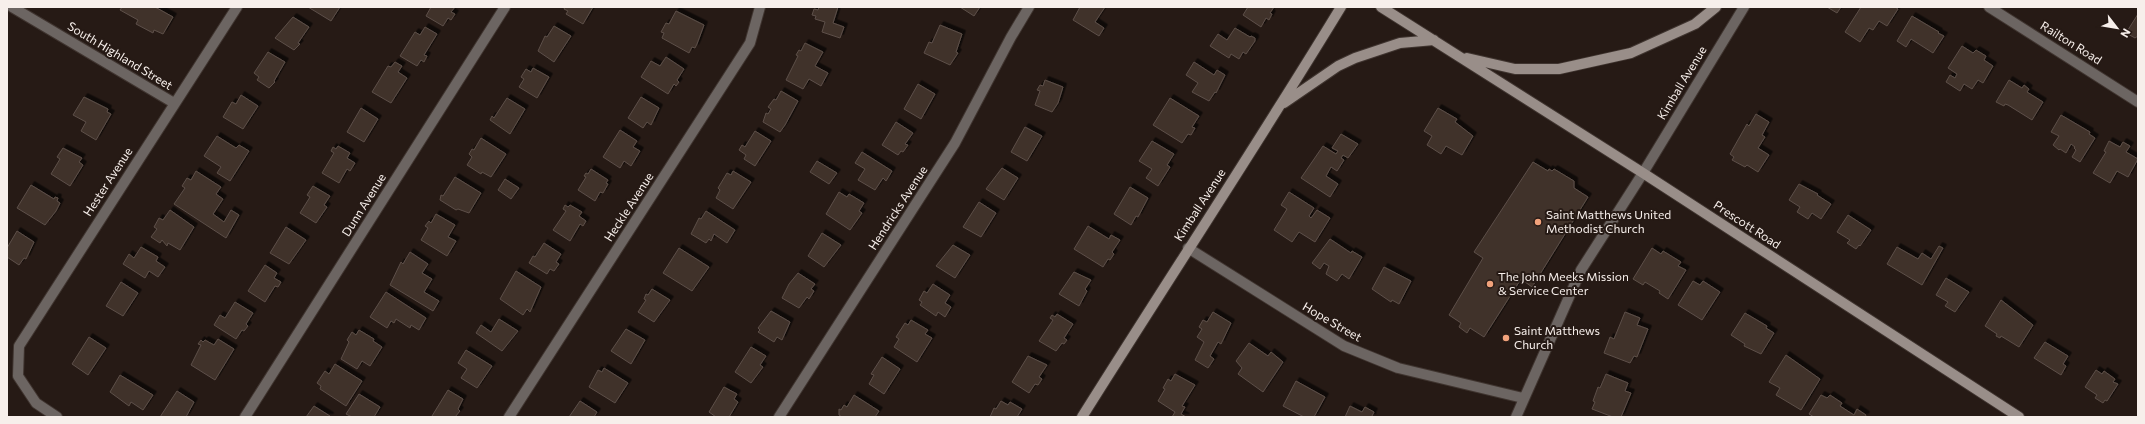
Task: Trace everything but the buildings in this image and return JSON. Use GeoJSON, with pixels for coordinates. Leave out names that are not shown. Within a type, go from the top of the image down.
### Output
{"type":"FeatureCollection","features":[{"type":"Feature","properties":{"kind":"main road","name":"Kimball Avenue"},"geometry":{"type":"LineString","coordinates":[[1082,417],[1188,248],[1281,105],[1341,7]]}},
{"type":"Feature","properties":{"kind":"main road","name":"Prescott Road"},"geometry":{"type":"LineString","coordinates":[[1381,7],[1643,173],[2020,417]]}},
{"type":"Feature","properties":{"kind":"main road"},"geometry":{"type":"LineString","coordinates":[[1460,57],[1515,69],[1559,69],[1631,53],[1695,24],[1716,7]]}},
{"type":"Feature","properties":{"kind":"main road"},"geometry":{"type":"LineString","coordinates":[[1281,105],[1338,66],[1354,58],[1400,43],[1434,40]]}},
{"type":"Feature","properties":{"kind":"street","name":"South Highland Street"},"geometry":{"type":"LineString","coordinates":[[12,7],[174,103]]}},
{"type":"Feature","properties":{"kind":"street","name":"Hester Avenue"},"geometry":{"type":"LineString","coordinates":[[57,417],[36,403],[18,376],[19,346],[237,7]]}},
{"type":"Feature","properties":{"kind":"street","name":"Dunn Avenue"},"geometry":{"type":"LineString","coordinates":[[245,417],[505,7]]}},
{"type":"Feature","properties":{"kind":"street","name":"Heckle Avenue"},"geometry":{"type":"LineString","coordinates":[[509,417],[750,43],[760,7]]}},
{"type":"Feature","properties":{"kind":"street","name":"Hendricks Avenue"},"geometry":{"type":"LineString","coordinates":[[779,417],[955,143],[1010,37],[1029,7]]}},
{"type":"Feature","properties":{"kind":"street","name":"Kimball Avenue"},"geometry":{"type":"LineString","coordinates":[[1516,417],[1581,270],[1643,173],[1744,7]]}},
{"type":"Feature","properties":{"kind":"street","name":"Railton Road"},"geometry":{"type":"LineString","coordinates":[[1989,7],[2138,102]]}},
{"type":"Feature","properties":{"kind":"street","name":"Hope Street"},"geometry":{"type":"LineString","coordinates":[[1188,248],[1344,346],[1398,368],[1524,398]]}},
{"type":"Feature","properties":{"kind":"place","name":"Saint Matthews United Methodist Church"},"geometry":{"type":"Point","coordinates":[1538,222]}},
{"type":"Feature","properties":{"kind":"place","name":"The John Meeks Mission & Service Center"},"geometry":{"type":"Point","coordinates":[1490,284]}},
{"type":"Feature","properties":{"kind":"place","name":"Saint Matthews Church"},"geometry":{"type":"Point","coordinates":[1506,338]}}]}
